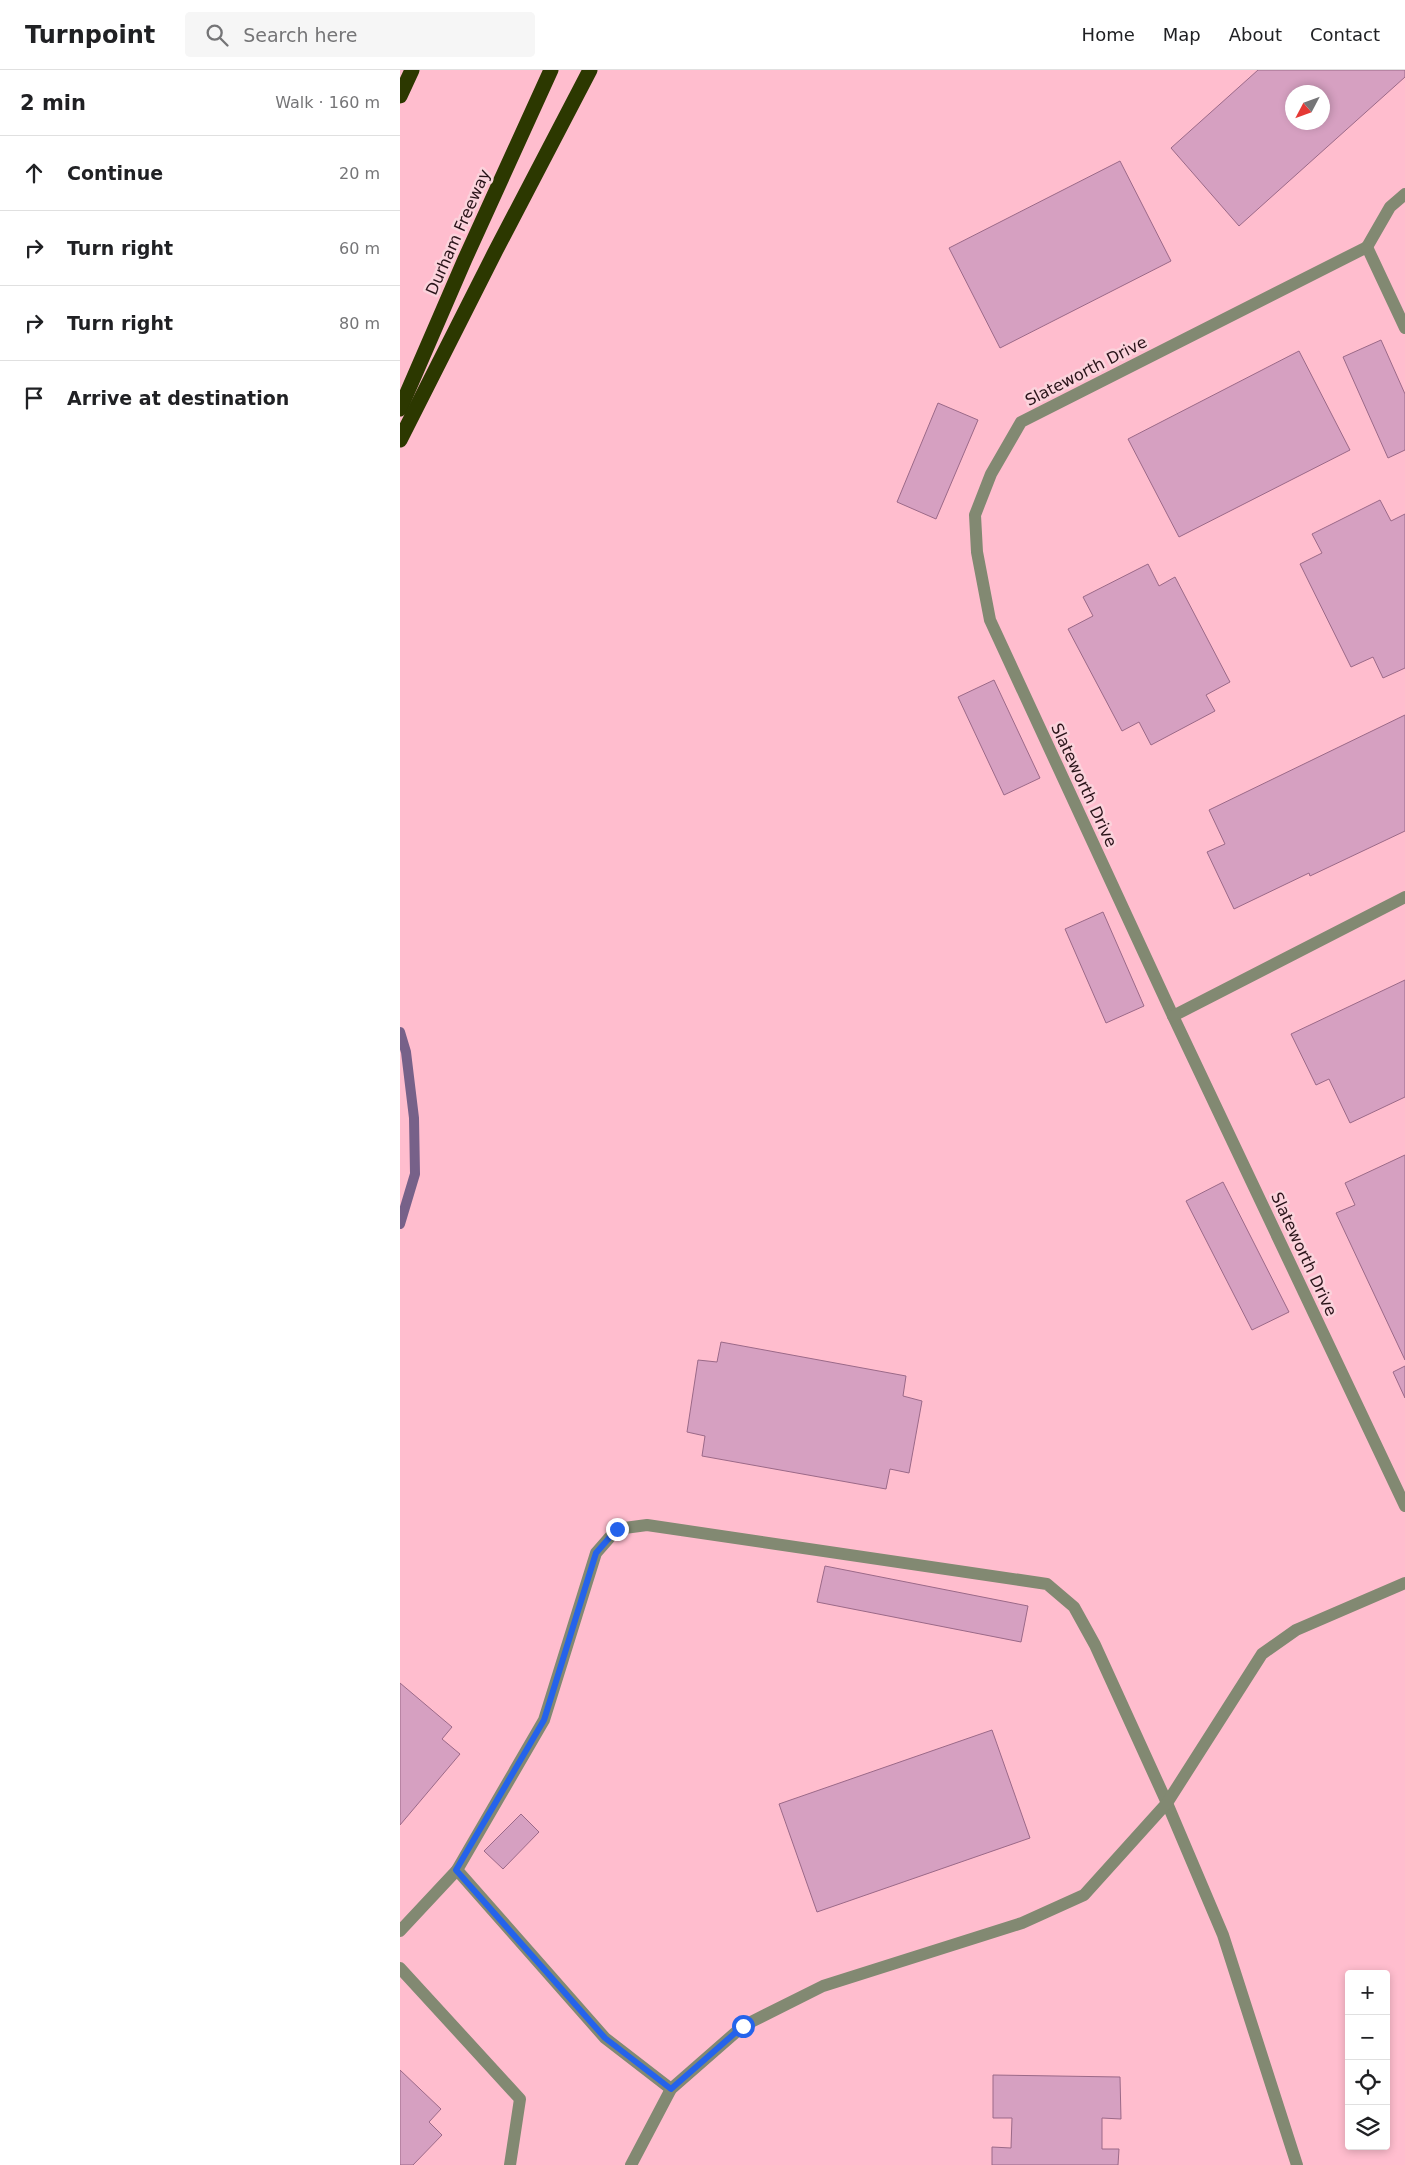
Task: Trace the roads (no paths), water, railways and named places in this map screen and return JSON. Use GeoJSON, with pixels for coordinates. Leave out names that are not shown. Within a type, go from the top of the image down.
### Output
{"type":"FeatureCollection","features":[{"type":"Feature","properties":{"kind":"highway"},"geometry":{"type":"LineString","coordinates":[[400,75],[402,70]]}},
{"type":"Feature","properties":{"kind":"highway"},"geometry":{"type":"LineString","coordinates":[[400,96],[412,70]]}},
{"type":"Feature","properties":{"kind":"highway","name":"Durham Freeway"},"geometry":{"type":"LineString","coordinates":[[400,409],[465,258],[551,70]]}},
{"type":"Feature","properties":{"kind":"highway"},"geometry":{"type":"LineString","coordinates":[[400,440],[590,70]]}},
{"type":"Feature","properties":{"kind":"street"},"geometry":{"type":"LineString","coordinates":[[1405,194],[1390,207],[1367,247],[1405,328]]}},
{"type":"Feature","properties":{"kind":"street","name":"Slateworth Drive"},"geometry":{"type":"LineString","coordinates":[[1367,247],[1021,422],[990,474],[975,515],[977,552],[990,620],[1173,1016],[1405,1506]]}},
{"type":"Feature","properties":{"kind":"street"},"geometry":{"type":"LineString","coordinates":[[1173,1016],[1405,897]]}},
{"type":"Feature","properties":{"kind":"street"},"geometry":{"type":"LineString","coordinates":[[400,1931],[456,1870],[544,1720],[596,1553],[617,1529],[647,1524],[1047,1584],[1074,1607],[1095,1645],[1167,1803],[1223,1935],[1297,2165]]}},
{"type":"Feature","properties":{"kind":"street"},"geometry":{"type":"LineString","coordinates":[[631,2165],[671,2089],[743,2026],[823,1986],[1022,1923],[1084,1895],[1167,1803],[1262,1654],[1296,1630],[1405,1583]]}},
{"type":"Feature","properties":{"kind":"street"},"geometry":{"type":"LineString","coordinates":[[456,1870],[605,2038],[671,2089]]}},
{"type":"Feature","properties":{"kind":"street"},"geometry":{"type":"LineString","coordinates":[[400,1968],[520,2099],[510,2165]]}},
{"type":"Feature","properties":{"kind":"waterway"},"geometry":{"type":"LineString","coordinates":[[400,1032],[406,1052],[414,1118],[415,1174],[400,1224]]}}]}
